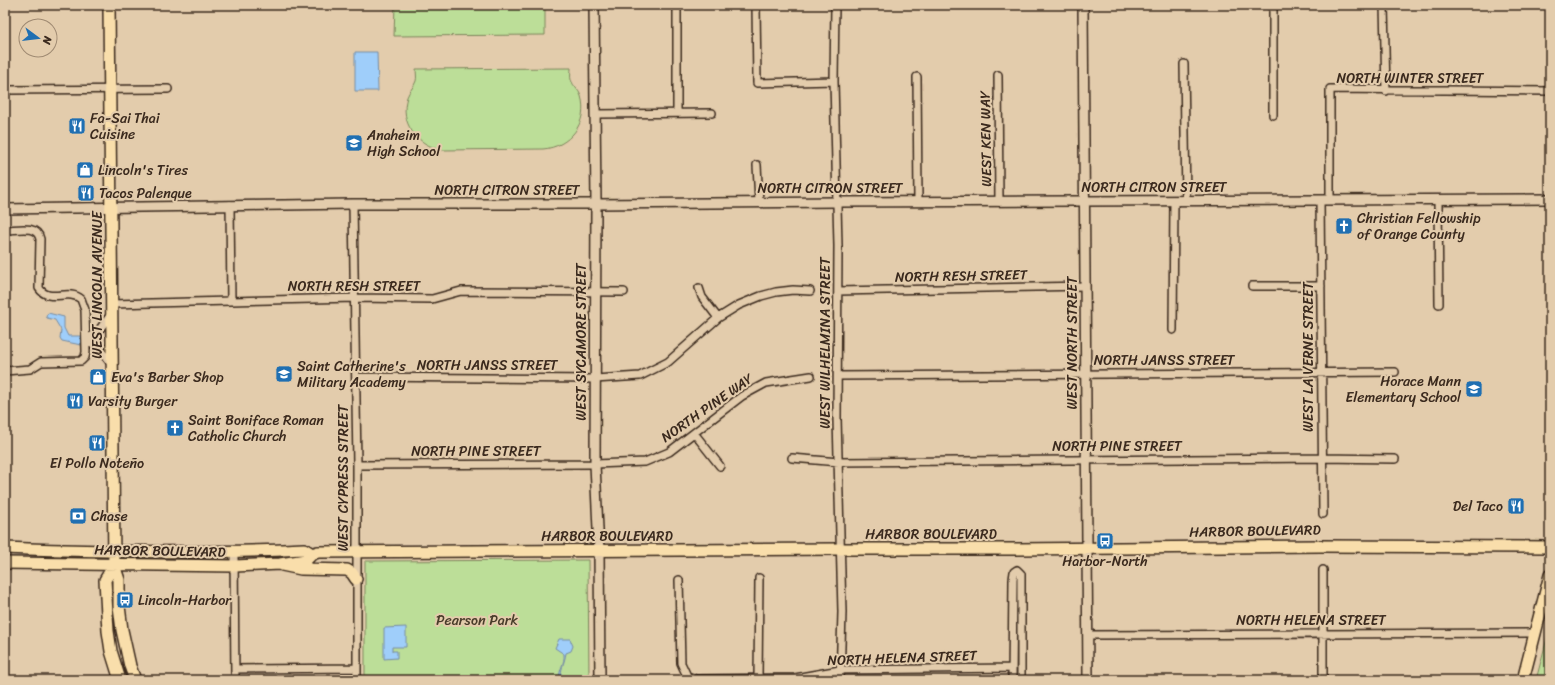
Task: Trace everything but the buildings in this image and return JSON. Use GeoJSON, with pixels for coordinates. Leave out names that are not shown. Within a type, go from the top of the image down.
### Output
{"type":"FeatureCollection","features":[{"type":"Feature","properties":{"kind":"main road","name":"WEST LINCOLN AVENUE"},"geometry":{"type":"LineString","coordinates":[[108,5],[114,565],[119,580],[119,606],[122,630],[130,666],[136,680]]}},
{"type":"Feature","properties":{"kind":"main road","name":"HARBOR BOULEVARD"},"geometry":{"type":"LineString","coordinates":[[5,563],[235,566],[280,564],[306,560],[312,554],[318,552],[1320,546],[1550,547]]}},
{"type":"Feature","properties":{"kind":"main road","name":"HARBOR BOULEVARD"},"geometry":{"type":"LineString","coordinates":[[5,548],[114,552],[234,552],[304,550],[312,554]]}},
{"type":"Feature","properties":{"kind":"main road"},"geometry":{"type":"LineString","coordinates":[[280,564],[301,570],[347,570],[352,573],[356,580]]}},
{"type":"Feature","properties":{"kind":"main road","name":"WEST LINCOLN AVENUE"},"geometry":{"type":"LineString","coordinates":[[114,565],[105,580],[108,631],[111,651],[120,680]]}},
{"type":"Feature","properties":{"kind":"main road"},"geometry":{"type":"LineString","coordinates":[[1523,680],[1550,575]]}},
{"type":"Feature","properties":{"kind":"street","name":"WEST SYCAMORE STREET"},"geometry":{"type":"LineString","coordinates":[[594,5],[596,114],[595,464],[599,551],[600,680]]}},
{"type":"Feature","properties":{"kind":"street"},"geometry":{"type":"LineString","coordinates":[[677,5],[677,112]]}},
{"type":"Feature","properties":{"kind":"street"},"geometry":{"type":"LineString","coordinates":[[756,5],[758,83],[834,81]]}},
{"type":"Feature","properties":{"kind":"street","name":"WEST WILHELMINA STREET"},"geometry":{"type":"LineString","coordinates":[[835,5],[834,81],[838,291],[837,418],[842,612],[840,680]]}},
{"type":"Feature","properties":{"kind":"street","name":"WEST NORTH STREET"},"geometry":{"type":"LineString","coordinates":[[1083,5],[1088,680]]}},
{"type":"Feature","properties":{"kind":"street"},"geometry":{"type":"LineString","coordinates":[[1273,5],[1273,115]]}},
{"type":"Feature","properties":{"kind":"street"},"geometry":{"type":"LineString","coordinates":[[1384,5],[1386,91]]}},
{"type":"Feature","properties":{"kind":"street"},"geometry":{"type":"LineString","coordinates":[[1184,64],[1186,201]]}},
{"type":"Feature","properties":{"kind":"street","name":"WEST KEN WAY"},"geometry":{"type":"LineString","coordinates":[[998,75],[999,202]]}},
{"type":"Feature","properties":{"kind":"street"},"geometry":{"type":"LineString","coordinates":[[917,77],[918,202]]}},
{"type":"Feature","properties":{"kind":"street"},"geometry":{"type":"LineString","coordinates":[[5,90],[168,89]]}},
{"type":"Feature","properties":{"kind":"street","name":"NORTH WINTER STREET"},"geometry":{"type":"LineString","coordinates":[[1330,199],[1330,89],[1386,91],[1550,91]]}},
{"type":"Feature","properties":{"kind":"street"},"geometry":{"type":"LineString","coordinates":[[596,114],[677,112],[712,113]]}},
{"type":"Feature","properties":{"kind":"street"},"geometry":{"type":"LineString","coordinates":[[757,165],[759,202]]}},
{"type":"Feature","properties":{"kind":"street","name":"NORTH CITRON STREET"},"geometry":{"type":"LineString","coordinates":[[5,209],[353,204],[999,202],[1330,199],[1550,200]]}},
{"type":"Feature","properties":{"kind":"street","name":"WEST LA VERNE STREET"},"geometry":{"type":"LineString","coordinates":[[1320,200],[1323,514]]}},
{"type":"Feature","properties":{"kind":"street"},"geometry":{"type":"LineString","coordinates":[[1438,200],[1438,304]]}},
{"type":"Feature","properties":{"kind":"street"},"geometry":{"type":"LineString","coordinates":[[1173,330],[1174,201]]}},
{"type":"Feature","properties":{"kind":"street","name":"WEST CYPRESS STREET"},"geometry":{"type":"LineString","coordinates":[[353,204],[357,465],[357,680]]}},
{"type":"Feature","properties":{"kind":"street"},"geometry":{"type":"LineString","coordinates":[[230,205],[231,301]]}},
{"type":"Feature","properties":{"kind":"street"},"geometry":{"type":"LineString","coordinates":[[5,230],[32,230],[39,235],[38,288],[46,295],[74,295],[81,299],[85,307],[86,339],[85,355],[81,361],[41,362],[30,369],[5,371]]}},
{"type":"Feature","properties":{"kind":"street","name":"NORTH RESH STREET"},"geometry":{"type":"LineString","coordinates":[[838,291],[1085,286]]}},
{"type":"Feature","properties":{"kind":"street"},"geometry":{"type":"LineString","coordinates":[[1252,286],[1321,286]]}},
{"type":"Feature","properties":{"kind":"street"},"geometry":{"type":"LineString","coordinates":[[699,288],[702,297],[718,318]]}},
{"type":"Feature","properties":{"kind":"street","name":"NORTH JANSS STREET"},"geometry":{"type":"LineString","coordinates":[[356,377],[595,379],[640,376],[668,362],[718,318],[739,305],[776,292],[793,290],[810,291]]}},
{"type":"Feature","properties":{"kind":"street","name":"NORTH RESH STREET"},"geometry":{"type":"LineString","coordinates":[[112,309],[231,301],[355,298],[432,299],[461,291],[624,292]]}},
{"type":"Feature","properties":{"kind":"street"},"geometry":{"type":"LineString","coordinates":[[86,339],[96,334],[112,309]]}},
{"type":"Feature","properties":{"kind":"street"},"geometry":{"type":"LineString","coordinates":[[86,339],[98,347],[112,366]]}},
{"type":"Feature","properties":{"kind":"street","name":"NORTH JANSS STREET"},"geometry":{"type":"LineString","coordinates":[[838,376],[1394,372]]}},
{"type":"Feature","properties":{"kind":"street","name":"NORTH PINE WAY"},"geometry":{"type":"LineString","coordinates":[[595,464],[645,462],[670,452],[742,396],[766,383],[811,376]]}},
{"type":"Feature","properties":{"kind":"street"},"geometry":{"type":"LineString","coordinates":[[694,433],[720,466]]}},
{"type":"Feature","properties":{"kind":"street","name":"NORTH PINE STREET"},"geometry":{"type":"LineString","coordinates":[[792,458],[839,462],[1087,459],[1395,459]]}},
{"type":"Feature","properties":{"kind":"street","name":"NORTH PINE STREET"},"geometry":{"type":"LineString","coordinates":[[357,465],[595,464]]}},
{"type":"Feature","properties":{"kind":"street"},"geometry":{"type":"LineString","coordinates":[[234,552],[235,680]]}},
{"type":"Feature","properties":{"kind":"street"},"geometry":{"type":"LineString","coordinates":[[1012,680],[1013,579],[1014,572],[1017,570],[1021,574],[1021,680]]}},
{"type":"Feature","properties":{"kind":"street"},"geometry":{"type":"LineString","coordinates":[[1323,570],[1323,680]]}},
{"type":"Feature","properties":{"kind":"street"},"geometry":{"type":"LineString","coordinates":[[758,678],[759,578]]}},
{"type":"Feature","properties":{"kind":"street"},"geometry":{"type":"LineString","coordinates":[[679,580],[681,663],[687,676],[698,680]]}},
{"type":"Feature","properties":{"kind":"street","name":"NORTH HELENA STREET"},"geometry":{"type":"LineString","coordinates":[[1088,635],[1535,633]]}},
{"type":"Feature","properties":{"kind":"street"},"geometry":{"type":"LineString","coordinates":[[235,668],[357,668]]}},
{"type":"Feature","properties":{"kind":"street","name":"NORTH HELENA STREET"},"geometry":{"type":"LineString","coordinates":[[698,680],[795,678],[840,670],[1012,668]]}},
{"type":"Feature","properties":{"kind":"green space"},"geometry":{"type":"Polygon","coordinates":[[[395,5],[545,5],[545,35],[394,36],[395,5]]]}},
{"type":"Feature","properties":{"kind":"green space"},"geometry":{"type":"Polygon","coordinates":[[[571,68],[571,80],[581,96],[583,106],[582,115],[575,132],[561,144],[543,149],[442,150],[425,143],[418,138],[408,124],[405,107],[407,97],[416,81],[416,69],[571,68]]]}},
{"type":"Feature","properties":{"kind":"green space","name":"Pearson Park"},"geometry":{"type":"Polygon","coordinates":[[[588,560],[589,680],[365,680],[365,561],[588,560]]]}},
{"type":"Feature","properties":{"kind":"green space"},"geometry":{"type":"Polygon","coordinates":[[[1550,627],[1550,680],[1536,680],[1550,627]]]}},
{"type":"Feature","properties":{"kind":"water"},"geometry":{"type":"Polygon","coordinates":[[[355,52],[377,52],[378,91],[355,91],[355,52]]]}},
{"type":"Feature","properties":{"kind":"water"},"geometry":{"type":"Polygon","coordinates":[[[48,313],[64,317],[64,328],[68,336],[80,336],[81,345],[62,341],[60,338],[61,330],[55,320],[47,318],[46,316],[48,313]]]}},
{"type":"Feature","properties":{"kind":"water"},"geometry":{"type":"Polygon","coordinates":[[[406,627],[406,647],[392,647],[392,651],[397,651],[397,658],[384,659],[384,628],[406,627]]]}},
{"type":"Feature","properties":{"kind":"water"},"geometry":{"type":"Polygon","coordinates":[[[559,639],[570,639],[573,646],[571,651],[566,653],[562,670],[562,680],[559,680],[559,676],[564,661],[564,654],[555,648],[559,639]]]}},
{"type":"Feature","properties":{"kind":"place","name":"Fa-Sai Thai Cuisine"},"geometry":{"type":"Point","coordinates":[77,126]}},
{"type":"Feature","properties":{"kind":"place","name":"Anaheim High School"},"geometry":{"type":"Point","coordinates":[354,143]}},
{"type":"Feature","properties":{"kind":"place","name":"Lincoln's Tires"},"geometry":{"type":"Point","coordinates":[85,170]}},
{"type":"Feature","properties":{"kind":"place","name":"Tacos Palenque"},"geometry":{"type":"Point","coordinates":[86,193]}},
{"type":"Feature","properties":{"kind":"place","name":"Christian Fellowship of Orange County"},"geometry":{"type":"Point","coordinates":[1344,226]}},
{"type":"Feature","properties":{"kind":"place","name":"Saint Catherine's Military Academy"},"geometry":{"type":"Point","coordinates":[284,374]}},
{"type":"Feature","properties":{"kind":"place","name":"Eva's Barber Shop"},"geometry":{"type":"Point","coordinates":[98,377]}},
{"type":"Feature","properties":{"kind":"place","name":"Horace Mann Elementary School"},"geometry":{"type":"Point","coordinates":[1474,389]}},
{"type":"Feature","properties":{"kind":"place","name":"Varsity Burger"},"geometry":{"type":"Point","coordinates":[75,401]}},
{"type":"Feature","properties":{"kind":"place","name":"Saint Boniface Roman Catholic Church"},"geometry":{"type":"Point","coordinates":[175,428]}},
{"type":"Feature","properties":{"kind":"place","name":"El Pollo Noteño"},"geometry":{"type":"Point","coordinates":[97,443]}},
{"type":"Feature","properties":{"kind":"place","name":"Del Taco"},"geometry":{"type":"Point","coordinates":[1516,506]}},
{"type":"Feature","properties":{"kind":"place","name":"Chase"},"geometry":{"type":"Point","coordinates":[78,516]}},
{"type":"Feature","properties":{"kind":"place","name":"Harbor-North"},"geometry":{"type":"Point","coordinates":[1105,541]}},
{"type":"Feature","properties":{"kind":"place","name":"Lincoln-Harbor"},"geometry":{"type":"Point","coordinates":[125,600]}}]}
